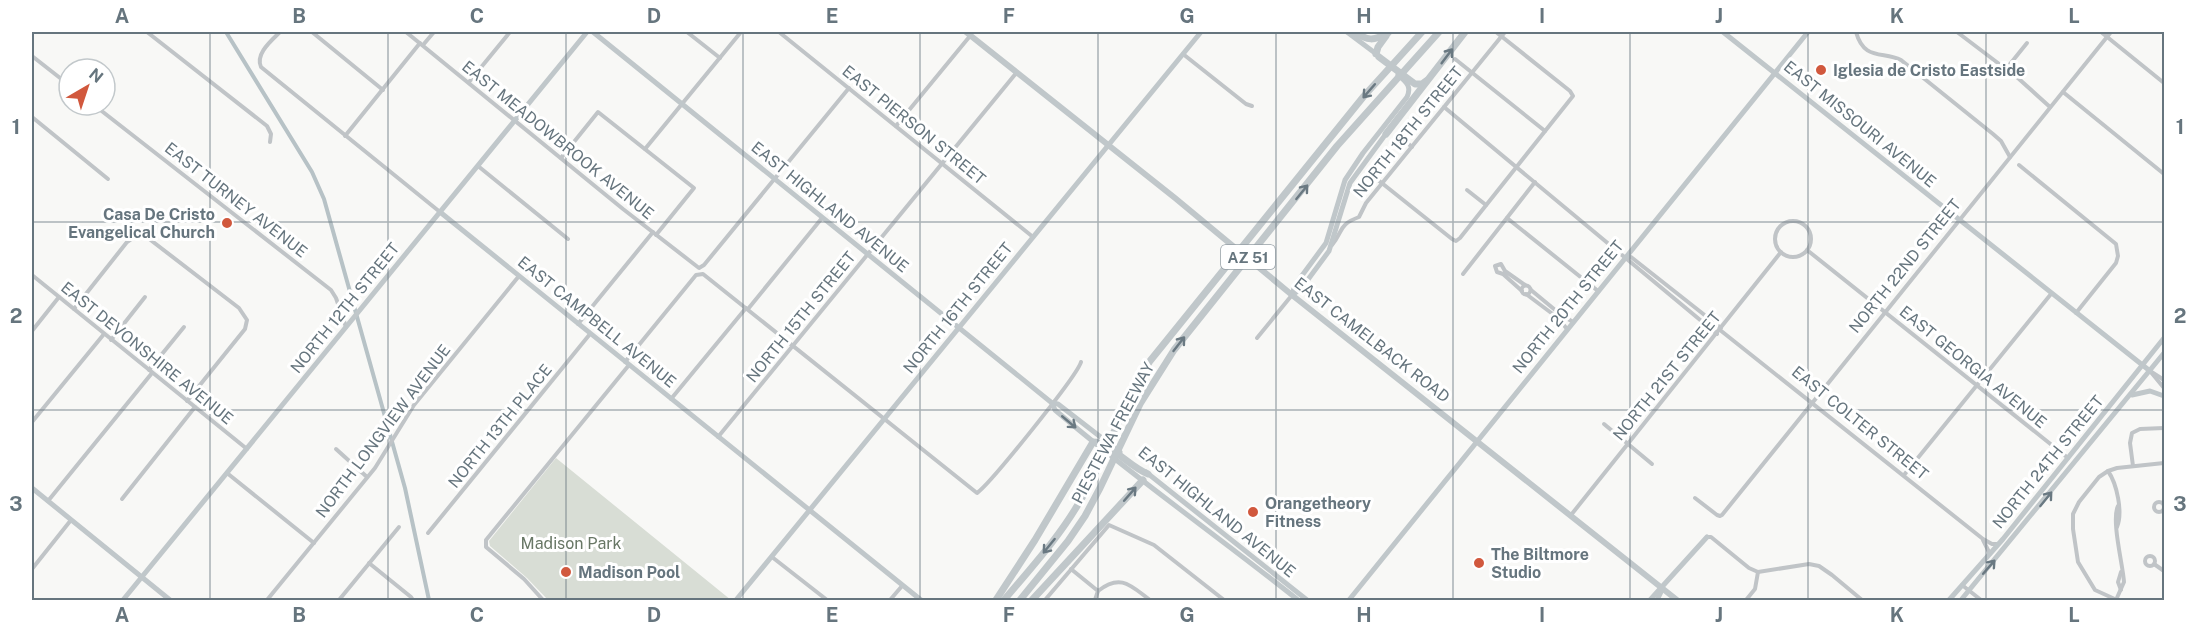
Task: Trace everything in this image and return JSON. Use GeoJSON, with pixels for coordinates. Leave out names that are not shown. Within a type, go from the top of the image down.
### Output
{"type":"FeatureCollection","features":[{"type":"Feature","properties":{"kind":"highway"},"geometry":{"type":"LineString","coordinates":[[1354,32],[1371,40],[1388,32]]}},
{"type":"Feature","properties":{"kind":"highway"},"geometry":{"type":"LineString","coordinates":[[1388,32],[1378,47],[1378,56],[1415,84],[1422,84],[1429,80]]}},
{"type":"Feature","properties":{"kind":"highway","name":"PIESTEWA FREEWAY"},"geometry":{"type":"LineString","coordinates":[[1004,600],[1052,542],[1077,506],[1127,400],[1150,361],[1332,135],[1422,32]]}},
{"type":"Feature","properties":{"kind":"highway","name":"PIESTEWA FREEWAY"},"geometry":{"type":"LineString","coordinates":[[1020,600],[1068,541],[1085,516],[1144,397],[1174,350],[1337,146],[1439,32]]}},
{"type":"Feature","properties":{"kind":"highway"},"geometry":{"type":"LineString","coordinates":[[1386,134],[1465,32]]}},
{"type":"Feature","properties":{"kind":"highway"},"geometry":{"type":"LineString","coordinates":[[996,600],[1097,441],[1145,477],[1032,600]]}},
{"type":"Feature","properties":{"kind":"main road","name":"EAST CAMELBACK ROAD"},"geometry":{"type":"LineString","coordinates":[[968,33],[1292,295],[1677,600]]}},
{"type":"Feature","properties":{"kind":"street"},"geometry":{"type":"LineString","coordinates":[[147,32],[267,126],[271,134],[270,142]]}},
{"type":"Feature","properties":{"kind":"street","name":"EAST CAMPBELL AVENUE"},"geometry":{"type":"LineString","coordinates":[[280,32],[260,55],[261,67],[921,600]]}},
{"type":"Feature","properties":{"kind":"street"},"geometry":{"type":"LineString","coordinates":[[312,32],[383,90]]}},
{"type":"Feature","properties":{"kind":"street","name":"EAST MEADOWBROOK AVENUE"},"geometry":{"type":"LineString","coordinates":[[406,32],[696,267],[704,265],[775,179]]}},
{"type":"Feature","properties":{"kind":"street"},"geometry":{"type":"LineString","coordinates":[[345,136],[421,44],[434,32]]}},
{"type":"Feature","properties":{"kind":"street"},"geometry":{"type":"LineString","coordinates":[[469,83],[510,32]]}},
{"type":"Feature","properties":{"kind":"street","name":"NORTH 12TH STREET"},"geometry":{"type":"LineString","coordinates":[[123,600],[587,32]]}},
{"type":"Feature","properties":{"kind":"street","name":"EAST HIGHLAND AVENUE"},"geometry":{"type":"LineString","coordinates":[[593,32],[1052,403],[1055,410],[1097,441]]}},
{"type":"Feature","properties":{"kind":"street"},"geometry":{"type":"LineString","coordinates":[[687,32],[720,58]]}},
{"type":"Feature","properties":{"kind":"street"},"geometry":{"type":"LineString","coordinates":[[645,149],[741,32]]}},
{"type":"Feature","properties":{"kind":"street","name":"EAST PIERSON STREET"},"geometry":{"type":"LineString","coordinates":[[779,32],[1033,237]]}},
{"type":"Feature","properties":{"kind":"street","name":"NORTH 16TH STREET"},"geometry":{"type":"LineString","coordinates":[[736,600],[1201,32]]}},
{"type":"Feature","properties":{"kind":"street"},"geometry":{"type":"LineString","coordinates":[[1347,32],[1378,56]]}},
{"type":"Feature","properties":{"kind":"street"},"geometry":{"type":"LineString","coordinates":[[1368,172],[1456,241],[1573,96],[1496,32]]}},
{"type":"Feature","properties":{"kind":"street","name":"NORTH 18TH STREET"},"geometry":{"type":"LineString","coordinates":[[1257,338],[1321,264],[1345,222],[1360,214],[1364,206],[1505,32]]}},
{"type":"Feature","properties":{"kind":"street","name":"EAST MISSOURI AVENUE"},"geometry":{"type":"LineString","coordinates":[[1723,32],[2150,371]]}},
{"type":"Feature","properties":{"kind":"street","name":"NORTH 20TH STREET"},"geometry":{"type":"LineString","coordinates":[[1349,600],[1808,32]]}},
{"type":"Feature","properties":{"kind":"street"},"geometry":{"type":"LineString","coordinates":[[1856,32],[1860,41],[1870,51],[1880,56],[1901,60],[1993,134],[2001,141],[2010,157]]}},
{"type":"Feature","properties":{"kind":"street"},"geometry":{"type":"LineString","coordinates":[[1960,32],[2050,107]]}},
{"type":"Feature","properties":{"kind":"street"},"geometry":{"type":"LineString","coordinates":[[2101,32],[2164,83]]}},
{"type":"Feature","properties":{"kind":"street","name":"NORTH 22ND STREET"},"geometry":{"type":"LineString","coordinates":[[1695,498],[1720,516],[2111,32]]}},
{"type":"Feature","properties":{"kind":"street"},"geometry":{"type":"LineString","coordinates":[[896,126],[968,33]]}},
{"type":"Feature","properties":{"kind":"street"},"geometry":{"type":"LineString","coordinates":[[2006,69],[2027,43]]}},
{"type":"Feature","properties":{"kind":"street"},"geometry":{"type":"LineString","coordinates":[[1183,54],[1246,104],[1252,106]]}},
{"type":"Feature","properties":{"kind":"street"},"geometry":{"type":"LineString","coordinates":[[32,56],[57,76]]}},
{"type":"Feature","properties":{"kind":"street"},"geometry":{"type":"LineString","coordinates":[[1455,59],[1545,131]]}},
{"type":"Feature","properties":{"kind":"street","name":"NORTH 15TH STREET"},"geometry":{"type":"LineString","coordinates":[[717,437],[1017,72]]}},
{"type":"Feature","properties":{"kind":"street","name":"NORTH 18TH STREET"},"geometry":{"type":"LineString","coordinates":[[1292,295],[1295,285],[1326,243],[1345,180],[1407,97],[1409,88],[1407,79]]}},
{"type":"Feature","properties":{"kind":"street","name":"NORTH 18TH STREET"},"geometry":{"type":"LineString","coordinates":[[1331,246],[1350,183],[1413,96],[1415,84]]}},
{"type":"Feature","properties":{"kind":"street"},"geometry":{"type":"LineString","coordinates":[[775,179],[849,88]]}},
{"type":"Feature","properties":{"kind":"street"},"geometry":{"type":"LineString","coordinates":[[2062,92],[2164,172]]}},
{"type":"Feature","properties":{"kind":"street","name":"EAST COLTER STREET"},"geometry":{"type":"LineString","coordinates":[[1444,107],[1628,261],[1812,402],[1983,539],[1994,544],[1999,543]]}},
{"type":"Feature","properties":{"kind":"street"},"geometry":{"type":"LineString","coordinates":[[561,158],[598,112],[694,188],[578,324]]}},
{"type":"Feature","properties":{"kind":"street"},"geometry":{"type":"LineString","coordinates":[[32,117],[108,179]]}},
{"type":"Feature","properties":{"kind":"street","name":"EAST TURNEY AVENUE"},"geometry":{"type":"LineString","coordinates":[[109,117],[331,290],[335,294],[346,327]]}},
{"type":"Feature","properties":{"kind":"street"},"geometry":{"type":"LineString","coordinates":[[1398,135],[1412,147]]}},
{"type":"Feature","properties":{"kind":"street"},"geometry":{"type":"LineString","coordinates":[[2019,165],[2116,244],[2118,256],[2114,265],[2076,313]]}},
{"type":"Feature","properties":{"kind":"street"},"geometry":{"type":"LineString","coordinates":[[477,166],[568,239]]}},
{"type":"Feature","properties":{"kind":"street"},"geometry":{"type":"LineString","coordinates":[[1463,274],[1535,182]]}},
{"type":"Feature","properties":{"kind":"street"},"geometry":{"type":"LineString","coordinates":[[1467,190],[1486,206]]}},
{"type":"Feature","properties":{"kind":"street"},"geometry":{"type":"LineString","coordinates":[[1356,206],[1364,206]]}},
{"type":"Feature","properties":{"kind":"street"},"geometry":{"type":"LineString","coordinates":[[671,399],[822,218]]}},
{"type":"Feature","properties":{"kind":"street"},"geometry":{"type":"LineString","coordinates":[[1507,218],[1598,291]]}},
{"type":"Feature","properties":{"kind":"street"},"geometry":{"type":"LineString","coordinates":[[1791,221],[1802,224],[1810,233],[1810,245],[1807,250],[1797,256],[1781,252],[1776,242],[1777,231],[1785,223],[1791,221]]}},
{"type":"Feature","properties":{"kind":"street"},"geometry":{"type":"LineString","coordinates":[[74,309],[129,240],[137,235],[148,238],[239,308],[247,320],[243,333],[187,401]]}},
{"type":"Feature","properties":{"kind":"street","name":"EAST GEORGIA AVENUE"},"geometry":{"type":"LineString","coordinates":[[1807,250],[2068,458]]}},
{"type":"Feature","properties":{"kind":"street","name":"NORTH 21ST STREET"},"geometry":{"type":"LineString","coordinates":[[1571,515],[1781,252]]}},
{"type":"Feature","properties":{"kind":"street"},"geometry":{"type":"LineString","coordinates":[[1568,329],[1558,318],[1503,274],[1497,272],[1495,266],[1501,264],[1505,271],[1529,286],[1560,314],[1573,322]]}},
{"type":"Feature","properties":{"kind":"street"},"geometry":{"type":"LineString","coordinates":[[543,600],[524,579],[486,547],[485,543],[696,275],[700,273],[975,493],[979,492],[1052,403],[1079,369],[1081,362]]}},
{"type":"Feature","properties":{"kind":"street","name":"EAST DEVONSHIRE AVENUE"},"geometry":{"type":"LineString","coordinates":[[32,275],[247,449]]}},
{"type":"Feature","properties":{"kind":"street","name":"NORTH LONGVIEW AVENUE"},"geometry":{"type":"LineString","coordinates":[[267,600],[367,477],[414,405],[519,276]]}},
{"type":"Feature","properties":{"kind":"street"},"geometry":{"type":"LineString","coordinates":[[1522,291],[1525,285]]}},
{"type":"Feature","properties":{"kind":"street"},"geometry":{"type":"LineString","coordinates":[[1526,294],[1531,290]]}},
{"type":"Feature","properties":{"kind":"street"},"geometry":{"type":"LineString","coordinates":[[1904,475],[2051,294]]}},
{"type":"Feature","properties":{"kind":"street"},"geometry":{"type":"LineString","coordinates":[[32,331],[59,297]]}},
{"type":"Feature","properties":{"kind":"street"},"geometry":{"type":"LineString","coordinates":[[111,340],[145,297]]}},
{"type":"Feature","properties":{"kind":"street"},"geometry":{"type":"LineString","coordinates":[[48,501],[184,327]]}},
{"type":"Feature","properties":{"kind":"street","name":"NORTH 13TH PLACE"},"geometry":{"type":"LineString","coordinates":[[428,533],[590,333]]}},
{"type":"Feature","properties":{"kind":"street"},"geometry":{"type":"LineString","coordinates":[[32,422],[104,334]]}},
{"type":"Feature","properties":{"kind":"street","name":"NORTH 24TH STREET"},"geometry":{"type":"LineString","coordinates":[[1949,600],[1990,554],[2164,338]]}},
{"type":"Feature","properties":{"kind":"street","name":"NORTH 24TH STREET"},"geometry":{"type":"LineString","coordinates":[[1959,600],[2164,353]]}},
{"type":"Feature","properties":{"kind":"street"},"geometry":{"type":"LineString","coordinates":[[2150,371],[2164,380]]}},
{"type":"Feature","properties":{"kind":"street"},"geometry":{"type":"LineString","coordinates":[[2150,371],[2164,388]]}},
{"type":"Feature","properties":{"kind":"street"},"geometry":{"type":"LineString","coordinates":[[2128,397],[2145,391],[2164,396]]}},
{"type":"Feature","properties":{"kind":"street"},"geometry":{"type":"LineString","coordinates":[[122,499],[195,407]]}},
{"type":"Feature","properties":{"kind":"street"},"geometry":{"type":"LineString","coordinates":[[1604,424],[1652,464]]}},
{"type":"Feature","properties":{"kind":"street"},"geometry":{"type":"LineString","coordinates":[[2133,466],[2130,443],[2132,433],[2143,428],[2164,428]]}},
{"type":"Feature","properties":{"kind":"street"},"geometry":{"type":"LineString","coordinates":[[336,448],[367,477]]}},
{"type":"Feature","properties":{"kind":"street"},"geometry":{"type":"LineString","coordinates":[[2108,471],[2116,483],[2118,506],[2115,517],[2124,582],[2116,600],[2095,590],[2078,562],[2073,514],[2079,502],[2099,477],[2108,471],[2164,463]]}},
{"type":"Feature","properties":{"kind":"street"},"geometry":{"type":"LineString","coordinates":[[227,473],[314,543]]}},
{"type":"Feature","properties":{"kind":"street","name":"EAST HIGHLAND AVENUE"},"geometry":{"type":"LineString","coordinates":[[1145,477],[1306,600]]}},
{"type":"Feature","properties":{"kind":"street"},"geometry":{"type":"LineString","coordinates":[[32,488],[170,600]]}},
{"type":"Feature","properties":{"kind":"street"},"geometry":{"type":"LineString","coordinates":[[32,569],[71,520]]}},
{"type":"Feature","properties":{"kind":"street"},"geometry":{"type":"LineString","coordinates":[[1045,600],[1109,525],[1154,545],[1224,600]]}},
{"type":"Feature","properties":{"kind":"street"},"geometry":{"type":"LineString","coordinates":[[339,600],[399,527]]}},
{"type":"Feature","properties":{"kind":"street"},"geometry":{"type":"LineString","coordinates":[[1650,600],[1707,537],[1711,537],[1749,568],[1758,572],[1809,564],[1819,566],[1862,600]]}},
{"type":"Feature","properties":{"kind":"street","name":"EAST COLTER STREET"},"geometry":{"type":"LineString","coordinates":[[1983,539],[1990,554]]}},
{"type":"Feature","properties":{"kind":"street"},"geometry":{"type":"LineString","coordinates":[[772,557],[827,600]]}},
{"type":"Feature","properties":{"kind":"street"},"geometry":{"type":"LineString","coordinates":[[369,563],[413,600]]}},
{"type":"Feature","properties":{"kind":"street"},"geometry":{"type":"LineString","coordinates":[[2154,564],[2164,571]]}},
{"type":"Feature","properties":{"kind":"street"},"geometry":{"type":"LineString","coordinates":[[1071,569],[1098,591]]}},
{"type":"Feature","properties":{"kind":"street"},"geometry":{"type":"LineString","coordinates":[[1746,600],[1755,589],[1758,572]]}},
{"type":"Feature","properties":{"kind":"street"},"geometry":{"type":"LineString","coordinates":[[1095,600],[1098,591],[1112,582],[1125,582],[1150,600]]}},
{"type":"Feature","properties":{"kind":"street"},"geometry":{"type":"LineString","coordinates":[[1962,585],[1980,600]]}},
{"type":"Feature","properties":{"kind":"street"},"geometry":{"type":"LineString","coordinates":[[890,600],[902,586]]}},
{"type":"Feature","properties":{"kind":"street","name":"EAST HIGHLAND AVENUE"},"geometry":{"type":"LineString","coordinates":[[1285,586],[1298,600]]}},
{"type":"Feature","properties":{"kind":"street"},"geometry":{"type":"LineString","coordinates":[[1657,600],[1662,588]]}},
{"type":"Feature","properties":{"kind":"green space","name":"Madison Park"},"geometry":{"type":"Polygon","coordinates":[[[556,458],[731,600],[548,600],[490,546],[489,541],[556,458]]]}},
{"type":"Feature","properties":{"kind":"waterway"},"geometry":{"type":"LineString","coordinates":[[226,32],[312,172],[324,199],[405,488],[429,600]]}},
{"type":"Feature","properties":{"kind":"place","name":"Iglesia de Cristo Eastside"},"geometry":{"type":"Point","coordinates":[1821,70]}},
{"type":"Feature","properties":{"kind":"place","name":"Casa De Cristo Evangelical Church"},"geometry":{"type":"Point","coordinates":[227,223]}},
{"type":"Feature","properties":{"kind":"place","name":"Orangetheory Fitness"},"geometry":{"type":"Point","coordinates":[1253,512]}},
{"type":"Feature","properties":{"kind":"place","name":"The Biltmore Studio"},"geometry":{"type":"Point","coordinates":[1479,563]}},
{"type":"Feature","properties":{"kind":"place","name":"Madison Pool"},"geometry":{"type":"Point","coordinates":[566,572]}}]}
